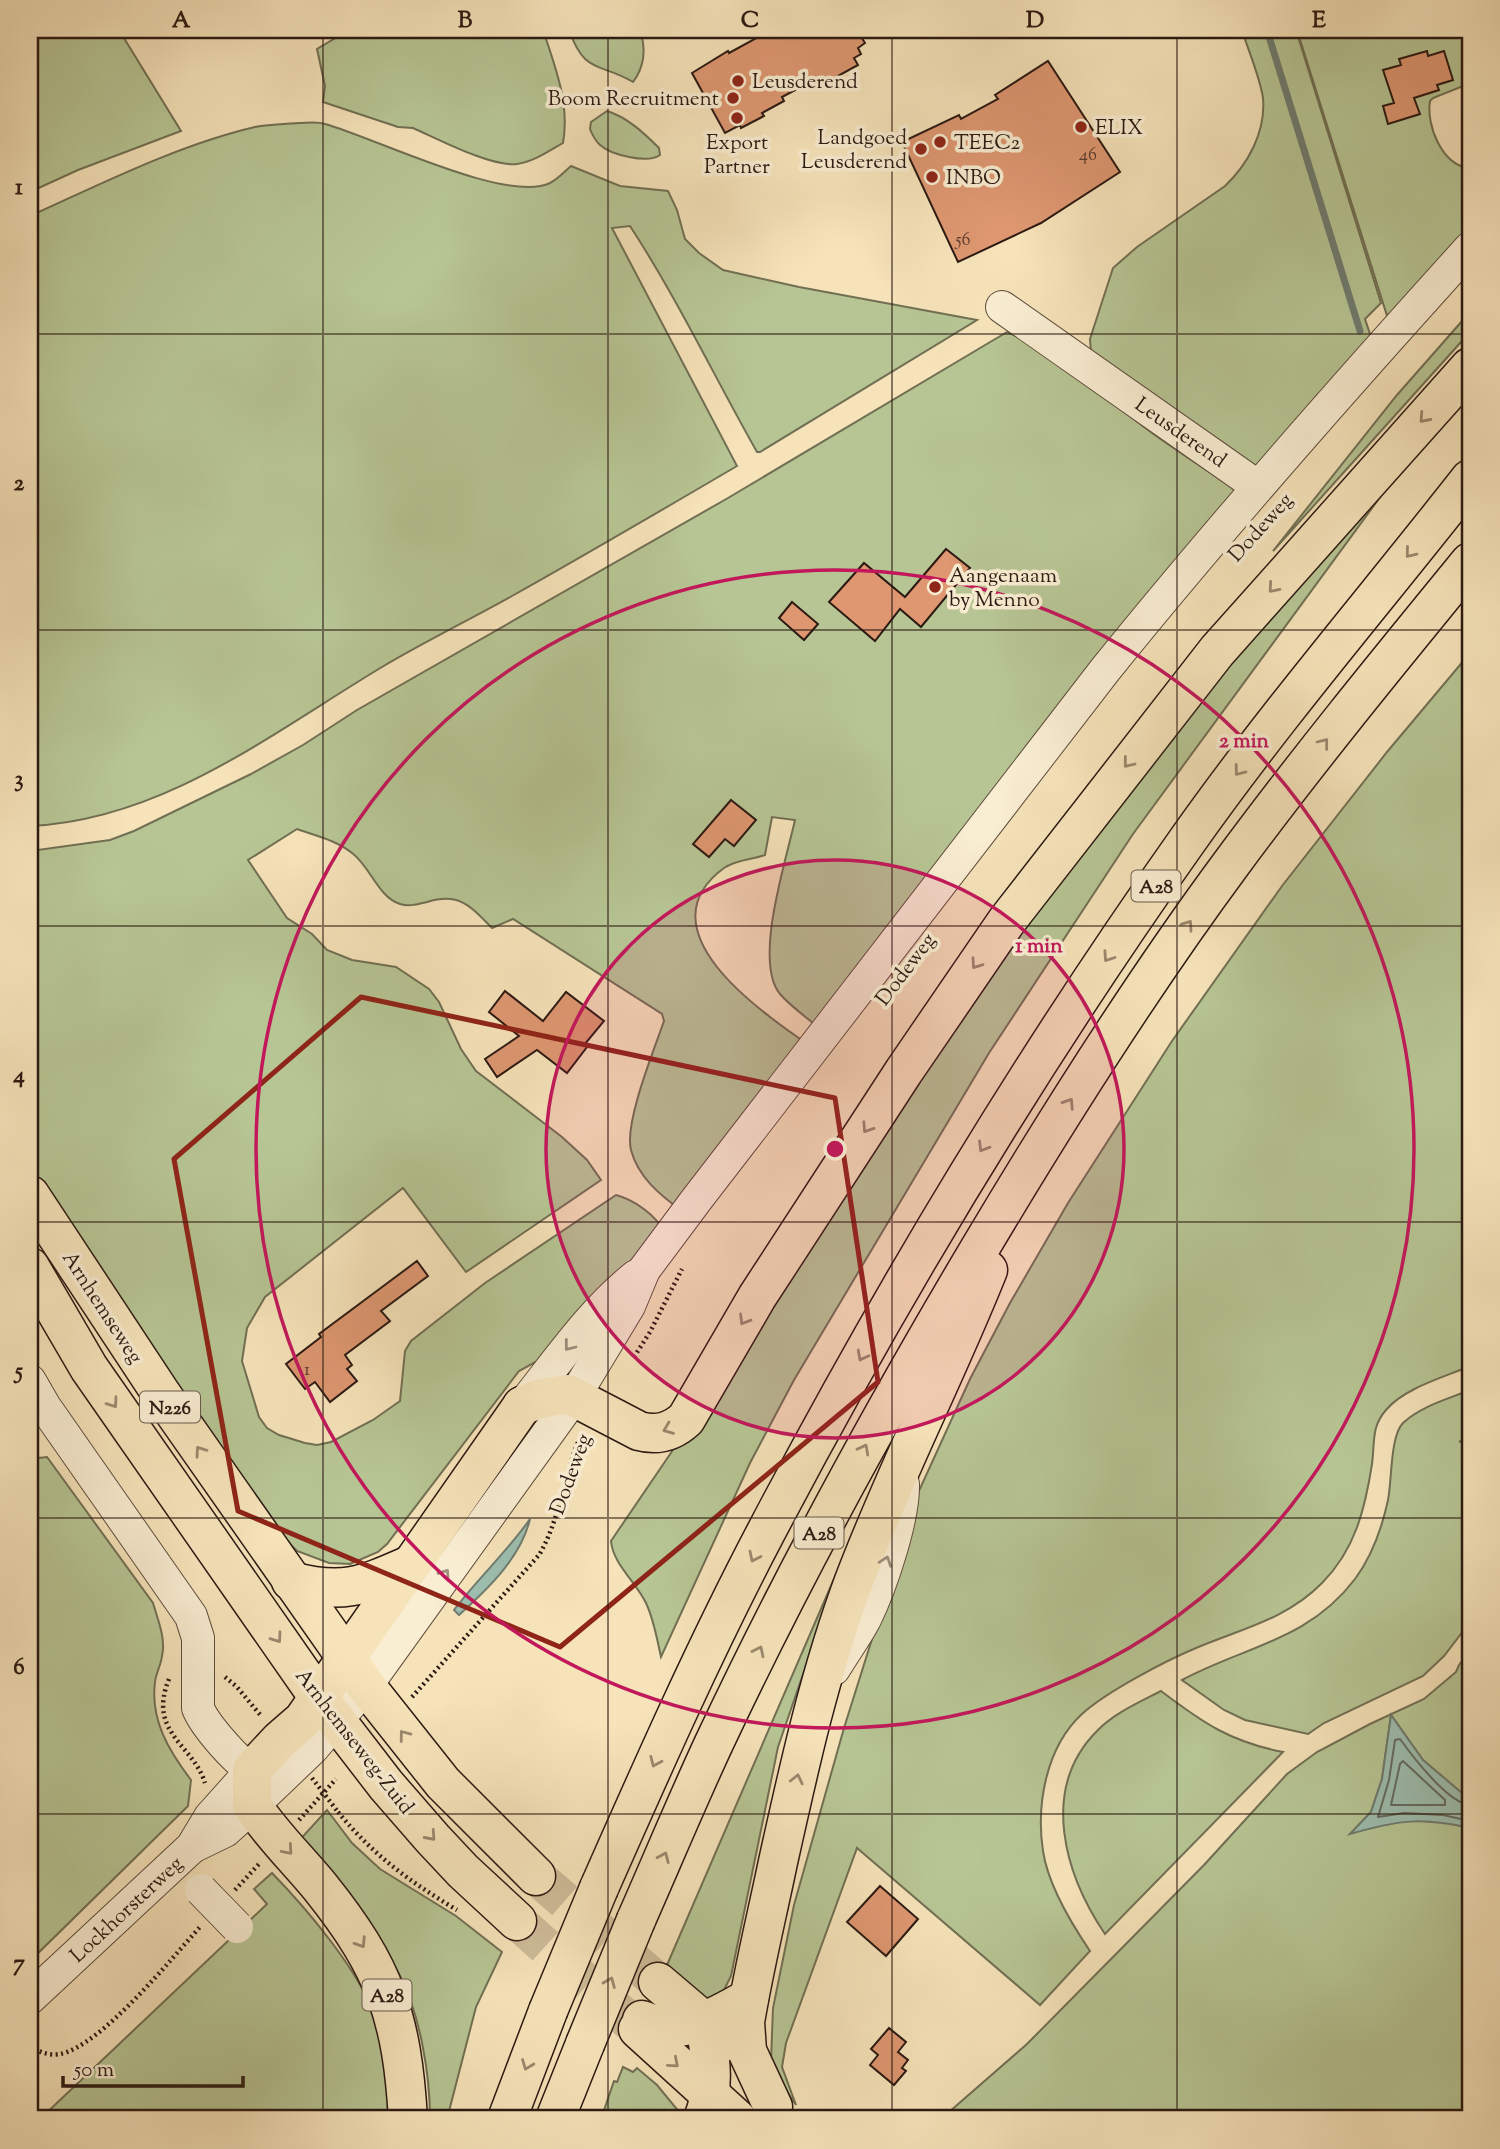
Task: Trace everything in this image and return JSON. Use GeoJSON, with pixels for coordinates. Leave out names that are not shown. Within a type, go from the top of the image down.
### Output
{"type":"FeatureCollection","features":[{"type":"Feature","properties":{"kind":"main road"},"geometry":{"type":"LineString","coordinates":[[522,1406],[561,1394],[586,1402],[649,1434],[667,1432],[685,1419],[757,1297],[918,1049],[1006,922],[1217,651],[1470,368]]}},
{"type":"Feature","properties":{"kind":"main road","name":"A28"},"geometry":{"type":"LineString","coordinates":[[507,2119],[599,1888],[675,1718],[765,1535],[894,1296],[988,1140],[1102,964],[1189,838],[1349,628],[1464,487]]}},
{"type":"Feature","properties":{"kind":"main road","name":"A28"},"geometry":{"type":"LineString","coordinates":[[555,2119],[636,1920],[713,1745],[796,1576],[900,1381],[1031,1161],[1122,1022],[1230,866],[1384,667],[1470,562]]}},
{"type":"Feature","properties":{"kind":"main road","name":"A28"},"geometry":{"type":"LineString","coordinates":[[779,2113],[747,2051],[744,2022],[817,1696],[853,1582],[902,1462],[962,1334],[1031,1161]]}},
{"type":"Feature","properties":{"kind":"main road","name":"Arnhemseweg"},"geometry":{"type":"LineString","coordinates":[[30,1195],[101,1306],[282,1569]]}},
{"type":"Feature","properties":{"kind":"main road","name":"Arnhemseweg"},"geometry":{"type":"LineString","coordinates":[[30,1266],[89,1368],[212,1545]]}},
{"type":"Feature","properties":{"kind":"main road","name":"Dodeweg"},"geometry":{"type":"LineString","coordinates":[[356,1672],[410,1566],[522,1406]]}},
{"type":"Feature","properties":{"kind":"main road","name":"Arnhemseweg-Zuid"},"geometry":{"type":"LineString","coordinates":[[212,1545],[328,1710],[386,1785],[463,1871],[517,1921]]}},
{"type":"Feature","properties":{"kind":"main road"},"geometry":{"type":"LineString","coordinates":[[282,1569],[323,1588],[348,1588],[410,1566]]}},
{"type":"Feature","properties":{"kind":"main road","name":"Arnhemseweg-Zuid"},"geometry":{"type":"LineString","coordinates":[[282,1569],[356,1672],[443,1783],[536,1876]]}},
{"type":"Feature","properties":{"kind":"main road","name":"Lockhorsterweg"},"geometry":{"type":"LineString","coordinates":[[274,1782],[280,1740],[303,1720],[328,1710],[356,1672]]}},
{"type":"Feature","properties":{"kind":"main road","name":"A28"},"geometry":{"type":"LineString","coordinates":[[274,1782],[345,1920],[378,1973],[388,1996],[402,2048],[408,2119]]}},
{"type":"Feature","properties":{"kind":"main road"},"geometry":{"type":"LineString","coordinates":[[658,1982],[705,2022],[715,2041],[779,2113]]}},
{"type":"Feature","properties":{"kind":"main road"},"geometry":{"type":"LineString","coordinates":[[717,2111],[640,2025],[664,2028],[705,2022],[749,1998]]}},
{"type":"Feature","properties":{"kind":"main road"},"geometry":{"type":"LineString","coordinates":[[705,2022],[717,2111]]}},
{"type":"Feature","properties":{"kind":"street","name":"Dodeweg"},"geometry":{"type":"LineString","coordinates":[[522,1406],[588,1322],[614,1294],[644,1270],[1105,670],[1257,486],[1470,248]]}},
{"type":"Feature","properties":{"kind":"street","name":"Leusderend"},"geometry":{"type":"LineString","coordinates":[[1002,307],[1257,486]]}},
{"type":"Feature","properties":{"kind":"street","name":"Dodeweg"},"geometry":{"type":"LineString","coordinates":[[356,1672],[586,1402],[644,1270]]}},
{"type":"Feature","properties":{"kind":"street"},"geometry":{"type":"LineString","coordinates":[[30,1381],[45,1407],[184,1604],[198,1638],[198,1708],[202,1719],[216,1736],[274,1782]]}},
{"type":"Feature","properties":{"kind":"street","name":"Lockhorsterweg"},"geometry":{"type":"LineString","coordinates":[[30,1998],[184,1855],[225,1831],[274,1782]]}},
{"type":"Feature","properties":{"kind":"street"},"geometry":{"type":"LineString","coordinates":[[184,1855],[201,1890],[240,1931]]}},
{"type":"Feature","properties":{"kind":"path"},"geometry":{"type":"LineString","coordinates":[[632,1360],[650,1332],[688,1259]]}},
{"type":"Feature","properties":{"kind":"path","name":"Dodeweg"},"geometry":{"type":"LineString","coordinates":[[411,1699],[539,1555],[550,1534],[586,1402]]}},
{"type":"Feature","properties":{"kind":"path"},"geometry":{"type":"LineString","coordinates":[[206,1787],[201,1772],[169,1729],[163,1707],[164,1692],[171,1675],[185,1665],[224,1676],[260,1715]]}},
{"type":"Feature","properties":{"kind":"path"},"geometry":{"type":"LineString","coordinates":[[292,1828],[337,1779]]}},
{"type":"Feature","properties":{"kind":"path"},"geometry":{"type":"LineString","coordinates":[[274,1782],[338,1812],[388,1864],[466,1916]]}},
{"type":"Feature","properties":{"kind":"path"},"geometry":{"type":"LineString","coordinates":[[30,2046],[44,2054],[61,2054],[77,2047],[114,2019],[143,1990]]}},
{"type":"Feature","properties":{"kind":"highlighted area"},"geometry":{"type":"Polygon","coordinates":[[[361,997],[835,1098],[878,1382],[560,1647],[238,1511],[174,1159],[361,997]]]}},
{"type":"Feature","properties":{"kind":"green space"},"geometry":{"type":"Polygon","coordinates":[[[30,30],[119,30],[181,131],[78,170],[30,192],[30,30]]]}},
{"type":"Feature","properties":{"kind":"green space"},"geometry":{"type":"Polygon","coordinates":[[[349,30],[543,30],[563,100],[563,143],[529,161],[506,164],[465,151],[413,128],[398,127],[323,102],[325,86],[317,49],[349,30]]]}},
{"type":"Feature","properties":{"kind":"green space"},"geometry":{"type":"Polygon","coordinates":[[[569,30],[640,30],[643,57],[633,82],[587,61],[569,30]]]}},
{"type":"Feature","properties":{"kind":"green space"},"geometry":{"type":"Polygon","coordinates":[[[1242,30],[1296,30],[1381,303],[1365,319],[1372,340],[1259,473],[1091,352],[1090,339],[1113,268],[1137,247],[1225,186],[1241,168],[1254,146],[1262,123],[1263,98],[1242,30]]]}},
{"type":"Feature","properties":{"kind":"green space"},"geometry":{"type":"Polygon","coordinates":[[[1297,30],[1470,30],[1470,86],[1463,86],[1433,98],[1429,111],[1438,143],[1444,152],[1460,166],[1470,168],[1470,233],[1389,322],[1297,30]]]}},
{"type":"Feature","properties":{"kind":"green space"},"geometry":{"type":"Polygon","coordinates":[[[607,111],[641,131],[659,148],[660,155],[647,159],[629,157],[611,152],[599,144],[590,129],[591,122],[607,111]]]}},
{"type":"Feature","properties":{"kind":"green space"},"geometry":{"type":"Polygon","coordinates":[[[315,122],[347,131],[439,166],[503,184],[530,187],[550,183],[571,166],[620,186],[668,191],[677,210],[685,239],[723,270],[977,320],[757,452],[630,226],[612,228],[737,466],[540,580],[398,658],[215,769],[126,808],[79,820],[30,826],[30,216],[140,166],[197,144],[255,127],[315,122]]]}},
{"type":"Feature","properties":{"kind":"green space"},"geometry":{"type":"Polygon","coordinates":[[[1470,312],[1470,332],[1273,551],[1397,395],[1470,312]]]}},
{"type":"Feature","properties":{"kind":"green space"},"geometry":{"type":"Polygon","coordinates":[[[1007,332],[1060,362],[1156,436],[1243,494],[821,1030],[780,994],[773,979],[770,959],[774,910],[795,820],[772,817],[765,855],[729,865],[702,892],[695,917],[702,942],[717,967],[763,1012],[809,1045],[682,1211],[644,1177],[631,1150],[630,1138],[636,1105],[664,1021],[662,1014],[513,919],[492,928],[470,907],[456,900],[438,899],[407,905],[392,900],[358,859],[346,849],[326,839],[297,829],[248,860],[287,918],[312,934],[327,950],[352,960],[396,967],[429,989],[439,1002],[461,1049],[476,1071],[562,1137],[587,1160],[601,1180],[466,1272],[403,1188],[265,1297],[247,1328],[242,1361],[259,1417],[267,1428],[279,1435],[317,1445],[331,1442],[373,1420],[400,1401],[405,1351],[411,1341],[485,1283],[616,1195],[644,1209],[665,1232],[550,1354],[519,1371],[387,1544],[378,1552],[350,1564],[329,1563],[297,1551],[276,1530],[30,1186],[30,851],[110,840],[251,774],[357,710],[728,498],[1007,332]]]}},
{"type":"Feature","properties":{"kind":"green space"},"geometry":{"type":"Polygon","coordinates":[[[1400,470],[1133,834],[989,1053],[794,1380],[750,1463],[661,1657],[646,1603],[620,1565],[611,1541],[694,1419],[872,1127],[1198,700],[1400,470]]]}},
{"type":"Feature","properties":{"kind":"green space"},"geometry":{"type":"Polygon","coordinates":[[[1470,653],[1470,1366],[1403,1395],[1381,1416],[1376,1429],[1369,1481],[1357,1528],[1343,1557],[1322,1583],[1294,1606],[1279,1614],[1183,1654],[1136,1678],[1093,1705],[1070,1727],[1052,1760],[1046,1778],[1041,1833],[1046,1864],[1055,1890],[1090,1951],[1040,2005],[857,1848],[786,2043],[782,2067],[796,2105],[775,2075],[771,2061],[773,2008],[794,1905],[844,1728],[918,1493],[970,1379],[1068,1203],[1172,1041],[1282,886],[1387,752],[1470,653]]]}},
{"type":"Feature","properties":{"kind":"green space"},"geometry":{"type":"Polygon","coordinates":[[[1470,1390],[1470,1436],[1459,1442],[1470,1438],[1470,1622],[1444,1656],[1423,1676],[1324,1723],[1308,1734],[1245,1720],[1224,1710],[1182,1680],[1296,1629],[1337,1600],[1361,1570],[1379,1531],[1388,1500],[1399,1429],[1418,1412],[1470,1390]]]}},
{"type":"Feature","properties":{"kind":"green space"},"geometry":{"type":"Polygon","coordinates":[[[47,1457],[153,1603],[163,1643],[155,1682],[155,1709],[158,1722],[175,1758],[191,1780],[188,1806],[30,1961],[30,1459],[47,1457]]]}},
{"type":"Feature","properties":{"kind":"green space"},"geometry":{"type":"Polygon","coordinates":[[[843,1558],[778,1747],[731,1976],[723,1992],[709,2003],[664,1972],[843,1558]]]}},
{"type":"Feature","properties":{"kind":"green space"},"geometry":{"type":"Polygon","coordinates":[[[1470,1650],[1470,1800],[1423,1760],[1391,1715],[1382,1779],[1371,1812],[1351,1833],[1404,1820],[1443,1822],[1470,1828],[1470,2119],[941,2119],[1027,2044],[1204,1865],[1287,1774],[1317,1752],[1370,1724],[1424,1699],[1456,1672],[1470,1650]]]}},
{"type":"Feature","properties":{"kind":"green space"},"geometry":{"type":"Polygon","coordinates":[[[1161,1691],[1218,1730],[1248,1743],[1283,1752],[1105,1934],[1079,1886],[1070,1859],[1064,1832],[1063,1805],[1068,1779],[1079,1754],[1097,1731],[1128,1708],[1161,1691]]]}},
{"type":"Feature","properties":{"kind":"green space"},"geometry":{"type":"Polygon","coordinates":[[[327,1810],[352,1843],[380,1869],[456,1916],[502,1952],[476,2007],[447,2119],[430,2119],[428,2083],[418,2026],[399,1974],[365,1923],[296,1844],[327,1810]]]}},
{"type":"Feature","properties":{"kind":"green space"},"geometry":{"type":"Polygon","coordinates":[[[272,1873],[331,1941],[368,2000],[384,2055],[388,2119],[40,2119],[267,1904],[254,1889],[272,1873]]]}},
{"type":"Feature","properties":{"kind":"green space"},"geometry":{"type":"Polygon","coordinates":[[[623,2067],[633,2072],[637,2068],[657,2085],[685,2119],[601,2119],[614,2081],[617,2082],[623,2067]]]}},
{"type":"Feature","properties":{"kind":"water"},"geometry":{"type":"Polygon","coordinates":[[[530,1519],[526,1533],[511,1559],[492,1583],[459,1615],[454,1610],[530,1519]]]}},
{"type":"Feature","properties":{"kind":"water"},"geometry":{"type":"Polygon","coordinates":[[[1391,1715],[1423,1760],[1470,1800],[1470,1828],[1423,1821],[1382,1826],[1350,1834],[1371,1812],[1382,1779],[1391,1715]]]}},
{"type":"Feature","properties":{"kind":"building","name":"Leusderend"},"geometry":{"type":"Polygon","coordinates":[[[771,30],[857,30],[865,43],[858,48],[861,54],[854,58],[858,65],[818,87],[814,80],[782,97],[784,101],[762,113],[764,116],[725,133],[692,73],[728,51],[729,53],[771,30]]]}},
{"type":"Feature","properties":{"kind":"building"},"geometry":{"type":"Polygon","coordinates":[[[1427,51],[1428,56],[1444,51],[1453,80],[1437,85],[1439,90],[1414,98],[1420,114],[1388,124],[1383,106],[1394,103],[1383,70],[1401,65],[1399,59],[1427,51]]]}},
{"type":"Feature","properties":{"kind":"building"},"geometry":{"type":"Polygon","coordinates":[[[1048,61],[1120,172],[1041,223],[958,262],[902,142],[959,115],[961,119],[998,99],[995,95],[1048,61]]]}},
{"type":"Feature","properties":{"kind":"building"},"geometry":{"type":"Polygon","coordinates":[[[946,549],[970,568],[921,627],[900,609],[875,641],[829,602],[864,563],[905,597],[946,549]]]}},
{"type":"Feature","properties":{"kind":"building"},"geometry":{"type":"Polygon","coordinates":[[[792,602],[818,624],[804,640],[779,618],[792,602]]]}},
{"type":"Feature","properties":{"kind":"building"},"geometry":{"type":"Polygon","coordinates":[[[731,800],[756,820],[734,846],[725,839],[709,857],[693,844],[731,800]]]}},
{"type":"Feature","properties":{"kind":"building"},"geometry":{"type":"Polygon","coordinates":[[[505,991],[543,1021],[566,992],[604,1021],[584,1045],[587,1047],[567,1073],[537,1050],[497,1077],[485,1059],[519,1036],[489,1012],[505,991]]]}},
{"type":"Feature","properties":{"kind":"building"},"geometry":{"type":"Polygon","coordinates":[[[417,1261],[428,1276],[381,1311],[390,1321],[345,1355],[352,1365],[347,1369],[357,1381],[330,1402],[315,1382],[305,1389],[286,1364],[321,1337],[319,1334],[417,1261]]]}},
{"type":"Feature","properties":{"kind":"building"},"geometry":{"type":"Polygon","coordinates":[[[880,1886],[918,1919],[886,1956],[847,1922],[880,1886]]]}},
{"type":"Feature","properties":{"kind":"building"},"geometry":{"type":"Polygon","coordinates":[[[889,2028],[906,2042],[898,2052],[908,2060],[902,2068],[906,2071],[894,2085],[870,2065],[878,2055],[871,2049],[889,2028]]]}},
{"type":"Feature","properties":{"kind":"waterway"},"geometry":{"type":"LineString","coordinates":[[1267,30],[1360,331]]}},
{"type":"Feature","properties":{"kind":"tunnel"},"geometry":{"type":"LineString","coordinates":[[536,1876],[658,1982]]}},
{"type":"Feature","properties":{"kind":"tunnel"},"geometry":{"type":"LineString","coordinates":[[517,1921],[638,2029]]}},
{"type":"Feature","properties":{"kind":"place","name":"Leusderend"},"geometry":{"type":"Point","coordinates":[738,81]}},
{"type":"Feature","properties":{"kind":"place","name":"Boom Recruitment"},"geometry":{"type":"Point","coordinates":[733,98]}},
{"type":"Feature","properties":{"kind":"place","name":"Export Partner"},"geometry":{"type":"Point","coordinates":[737,118]}},
{"type":"Feature","properties":{"kind":"place","name":"ELIX"},"geometry":{"type":"Point","coordinates":[1081,127]}},
{"type":"Feature","properties":{"kind":"place","name":"TEEC2"},"geometry":{"type":"Point","coordinates":[940,142]}},
{"type":"Feature","properties":{"kind":"place","name":"Landgoed Leusderend"},"geometry":{"type":"Point","coordinates":[921,149]}},
{"type":"Feature","properties":{"kind":"place","name":"INBO"},"geometry":{"type":"Point","coordinates":[932,177]}},
{"type":"Feature","properties":{"kind":"place","name":"Aangenaam by Menno"},"geometry":{"type":"Point","coordinates":[935,587]}}]}
